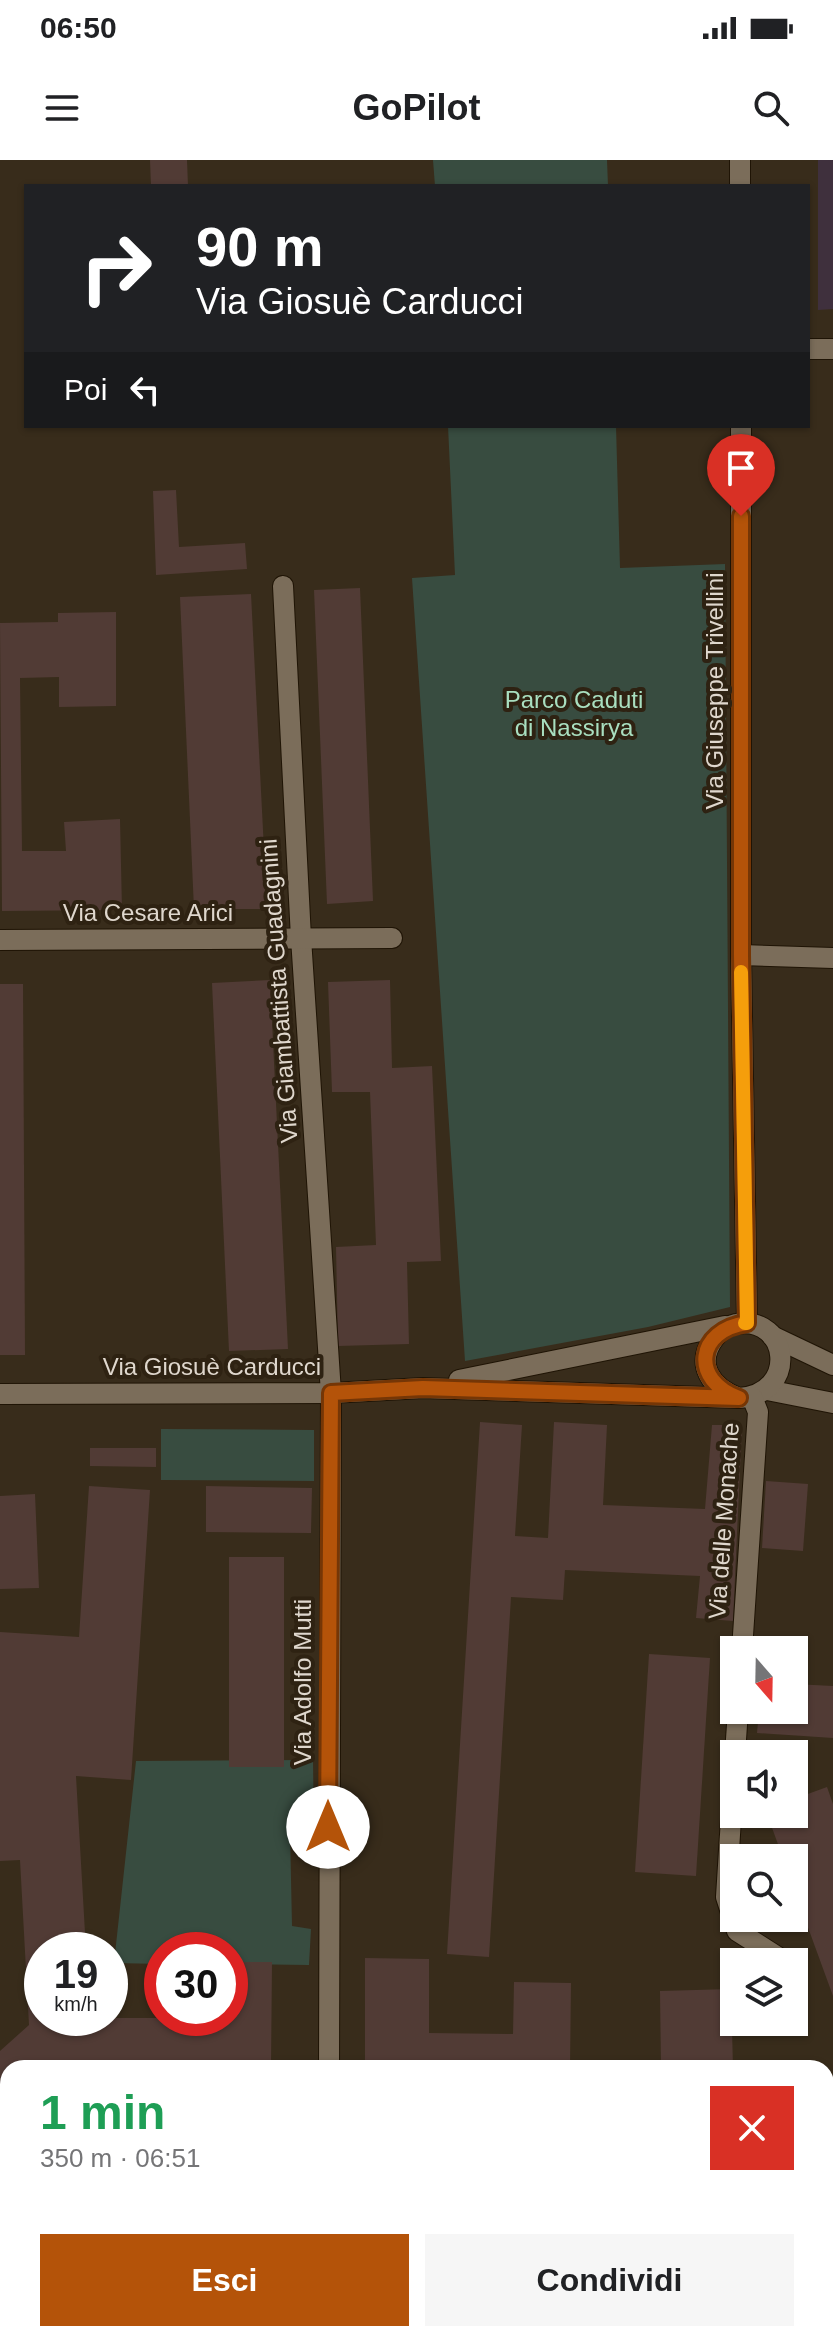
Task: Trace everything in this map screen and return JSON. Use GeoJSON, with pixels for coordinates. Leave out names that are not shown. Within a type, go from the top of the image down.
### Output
{"type":"FeatureCollection","features":[{"type":"Feature","properties":{"kind":"street"},"geometry":{"type":"LineString","coordinates":[[740,160],[740,184]]}},
{"type":"Feature","properties":{"kind":"street"},"geometry":{"type":"LineString","coordinates":[[810,349],[833,349]]}},
{"type":"Feature","properties":{"kind":"street","name":"Via Giuseppe Trivellini"},"geometry":{"type":"LineString","coordinates":[[741,428],[741,955]]}},
{"type":"Feature","properties":{"kind":"street","name":"Via Giambattista Guadagnini"},"geometry":{"type":"LineString","coordinates":[[283,586],[301,938],[331,1393]]}},
{"type":"Feature","properties":{"kind":"street","name":"Via Cesare Arici"},"geometry":{"type":"LineString","coordinates":[[0,940],[392,938]]}},
{"type":"Feature","properties":{"kind":"street"},"geometry":{"type":"LineString","coordinates":[[833,958],[741,955],[739,1324],[761,1327],[772,1336],[833,1365]]}},
{"type":"Feature","properties":{"kind":"street","name":"Via Giosuè Carducci"},"geometry":{"type":"LineString","coordinates":[[423,1388],[739,1324]]}},
{"type":"Feature","properties":{"kind":"street","name":"Via Giosuè Carducci"},"geometry":{"type":"LineString","coordinates":[[739,1324],[719,1331],[710,1343],[706,1356],[707,1371],[713,1384],[722,1392],[833,1403]]}},
{"type":"Feature","properties":{"kind":"street"},"geometry":{"type":"LineString","coordinates":[[753,1395],[777,1378],[781,1364],[779,1348],[772,1336]]}},
{"type":"Feature","properties":{"kind":"street","name":"Via Giosuè Carducci"},"geometry":{"type":"LineString","coordinates":[[0,1394],[331,1393],[423,1388],[753,1395]]}},
{"type":"Feature","properties":{"kind":"street","name":"Via Adolfo Mutti"},"geometry":{"type":"LineString","coordinates":[[329,2060],[331,1393]]}},
{"type":"Feature","properties":{"kind":"street","name":"Via delle Monache"},"geometry":{"type":"LineString","coordinates":[[743,1636],[758,1412],[753,1395]]}},
{"type":"Feature","properties":{"kind":"street"},"geometry":{"type":"LineString","coordinates":[[730,1828],[726,1897],[737,1931],[764,1948]]}},
{"type":"Feature","properties":{"kind":"shaded area"},"geometry":{"type":"Polygon","coordinates":[[[818,160],[833,160],[833,309],[818,310],[818,160]]]}},
{"type":"Feature","properties":{"kind":"green space"},"geometry":{"type":"Polygon","coordinates":[[[433,160],[607,160],[608,184],[435,184],[433,160]]]}},
{"type":"Feature","properties":{"kind":"green space","name":"Parco Caduti di Nassirya"},"geometry":{"type":"Polygon","coordinates":[[[448,428],[616,428],[620,568],[725,564],[730,1307],[648,1327],[465,1361],[412,578],[455,575],[448,428]]]}},
{"type":"Feature","properties":{"kind":"green space"},"geometry":{"type":"Polygon","coordinates":[[[161,1429],[314,1430],[314,1481],[161,1480],[161,1429]]]}},
{"type":"Feature","properties":{"kind":"green space"},"geometry":{"type":"Polygon","coordinates":[[[313,1760],[314,1832],[290,1831],[292,1926],[311,1929],[309,1965],[248,1964],[248,1932],[144,1932],[144,1964],[128,1963],[128,1932],[117,1932],[136,1761],[313,1760]]]}},
{"type":"Feature","properties":{"kind":"building"},"geometry":{"type":"Polygon","coordinates":[[[150,160],[187,160],[188,184],[151,184],[150,160]]]}},
{"type":"Feature","properties":{"kind":"building"},"geometry":{"type":"Polygon","coordinates":[[[176,490],[179,547],[245,543],[247,569],[156,575],[153,491],[176,490]]]}},
{"type":"Feature","properties":{"kind":"building"},"geometry":{"type":"Polygon","coordinates":[[[360,588],[373,901],[327,904],[314,590],[360,588]]]}},
{"type":"Feature","properties":{"kind":"building"},"geometry":{"type":"Polygon","coordinates":[[[251,594],[267,909],[194,909],[180,597],[251,594]]]}},
{"type":"Feature","properties":{"kind":"building"},"geometry":{"type":"Polygon","coordinates":[[[116,612],[116,706],[59,707],[59,677],[20,678],[22,851],[66,851],[64,822],[120,819],[122,910],[2,911],[0,623],[58,622],[58,613],[116,612]]]}},
{"type":"Feature","properties":{"kind":"building"},"geometry":{"type":"Polygon","coordinates":[[[270,980],[288,1349],[229,1351],[212,983],[270,980]]]}},
{"type":"Feature","properties":{"kind":"building"},"geometry":{"type":"Polygon","coordinates":[[[390,980],[392,1068],[432,1066],[441,1261],[407,1262],[409,1344],[338,1346],[336,1247],[376,1245],[370,1092],[332,1092],[328,982],[390,980]]]}},
{"type":"Feature","properties":{"kind":"building"},"geometry":{"type":"Polygon","coordinates":[[[0,984],[23,984],[25,1355],[0,1355],[0,984]]]}},
{"type":"Feature","properties":{"kind":"building"},"geometry":{"type":"Polygon","coordinates":[[[480,1422],[522,1425],[515,1536],[548,1538],[554,1422],[607,1425],[603,1505],[705,1509],[712,1425],[742,1425],[733,1621],[696,1618],[700,1576],[565,1570],[563,1600],[511,1597],[489,1957],[447,1954],[480,1422]]]}},
{"type":"Feature","properties":{"kind":"building"},"geometry":{"type":"Polygon","coordinates":[[[90,1448],[156,1448],[156,1467],[90,1466],[90,1448]]]}},
{"type":"Feature","properties":{"kind":"building"},"geometry":{"type":"Polygon","coordinates":[[[766,1481],[808,1484],[803,1551],[762,1548],[766,1481]]]}},
{"type":"Feature","properties":{"kind":"building"},"geometry":{"type":"Polygon","coordinates":[[[89,1486],[150,1490],[131,1780],[76,1776],[85,1932],[24,1933],[20,1860],[0,1861],[0,1632],[79,1637],[89,1486]]]}},
{"type":"Feature","properties":{"kind":"building"},"geometry":{"type":"Polygon","coordinates":[[[206,1486],[312,1488],[311,1533],[206,1532],[206,1486]]]}},
{"type":"Feature","properties":{"kind":"building"},"geometry":{"type":"Polygon","coordinates":[[[35,1494],[39,1588],[0,1589],[0,1496],[35,1494]]]}},
{"type":"Feature","properties":{"kind":"building"},"geometry":{"type":"Polygon","coordinates":[[[229,1557],[284,1557],[284,1767],[229,1767],[229,1557]]]}},
{"type":"Feature","properties":{"kind":"building"},"geometry":{"type":"Polygon","coordinates":[[[649,1654],[710,1658],[696,1876],[635,1872],[649,1654]]]}},
{"type":"Feature","properties":{"kind":"building"},"geometry":{"type":"Polygon","coordinates":[[[808,1685],[833,1686],[833,1738],[757,1733],[758,1724],[808,1724],[808,1685]]]}},
{"type":"Feature","properties":{"kind":"building"},"geometry":{"type":"Polygon","coordinates":[[[827,1787],[833,1804],[833,1996],[808,1927],[808,1844],[778,1844],[772,1828],[808,1828],[808,1794],[827,1787]]]}},
{"type":"Feature","properties":{"kind":"building"},"geometry":{"type":"Polygon","coordinates":[[[365,1958],[429,1959],[429,2033],[513,2034],[514,1982],[571,1983],[570,2060],[365,2060],[365,1958]]]}},
{"type":"Feature","properties":{"kind":"building"},"geometry":{"type":"Polygon","coordinates":[[[248,1962],[272,1962],[271,2060],[0,2060],[0,2051],[24,2029],[24,2036],[128,2036],[128,2018],[144,2018],[144,2036],[248,2036],[248,1962]]]}},
{"type":"Feature","properties":{"kind":"building"},"geometry":{"type":"Polygon","coordinates":[[[720,1989],[720,2036],[732,2036],[733,2060],[661,2060],[660,1991],[720,1989]]]}},
{"type":"Feature","properties":{"kind":"slow traffic"},"geometry":{"type":"LineString","coordinates":[[741,972],[745,1323]]}},
{"type":"Feature","properties":{"kind":"route"},"geometry":{"type":"LineString","coordinates":[[328,1827],[331,1393],[423,1388],[739,1398],[722,1392],[713,1384],[707,1371],[706,1356],[710,1343],[719,1331],[730,1325],[747,1323],[741,955],[741,516]]}}]}
